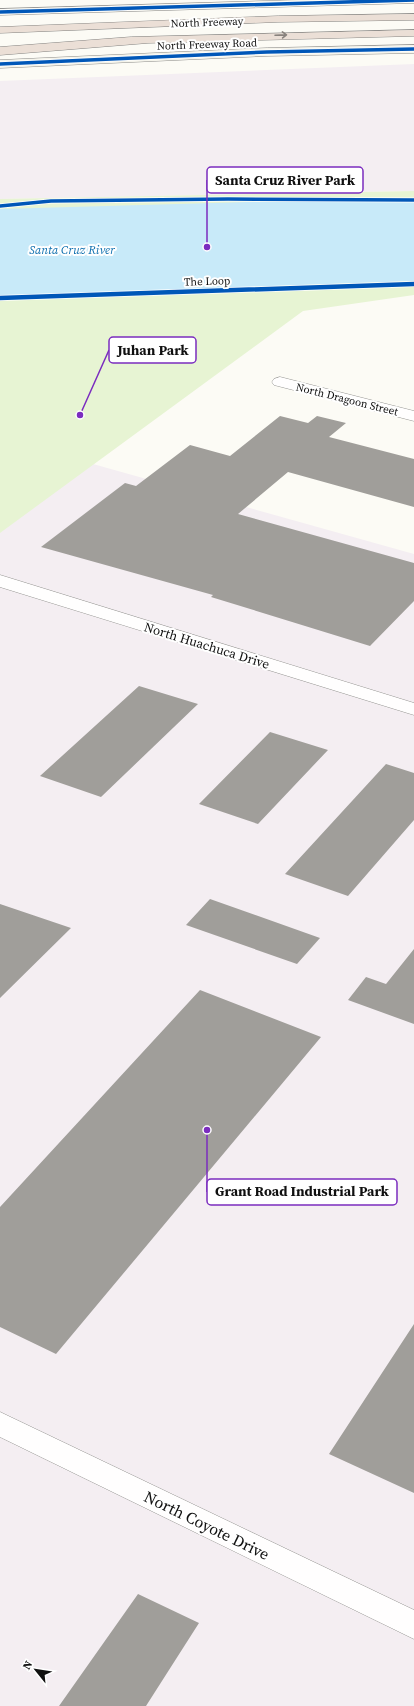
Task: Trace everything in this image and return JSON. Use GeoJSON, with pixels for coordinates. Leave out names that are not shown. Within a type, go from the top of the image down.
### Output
{"type":"FeatureCollection","features":[{"type":"Feature","properties":{"kind":"highway","name":"North Freeway"},"geometry":{"type":"LineString","coordinates":[[0,30],[278,19],[414,16]]}},
{"type":"Feature","properties":{"kind":"highway"},"geometry":{"type":"LineString","coordinates":[[0,22],[278,19]]}},
{"type":"Feature","properties":{"kind":"highway","name":"North Freeway"},"geometry":{"type":"LineString","coordinates":[[0,46],[172,39],[414,33]]}},
{"type":"Feature","properties":{"kind":"highway"},"geometry":{"type":"LineString","coordinates":[[0,51],[172,39]]}},
{"type":"Feature","properties":{"kind":"main road"},"geometry":{"type":"LineString","coordinates":[[0,12],[414,0]]}},
{"type":"Feature","properties":{"kind":"main road","name":"North Freeway Road"},"geometry":{"type":"LineString","coordinates":[[0,64],[243,53],[414,50]]}},
{"type":"Feature","properties":{"kind":"street","name":"North Dragoon Street"},"geometry":{"type":"LineString","coordinates":[[280,382],[414,416]]}},
{"type":"Feature","properties":{"kind":"street","name":"North Huachuca Drive"},"geometry":{"type":"LineString","coordinates":[[0,581],[414,710]]}},
{"type":"Feature","properties":{"kind":"street","name":"North Coyote Drive"},"geometry":{"type":"LineString","coordinates":[[0,1424],[414,1625]]}},
{"type":"Feature","properties":{"kind":"shaded area"},"geometry":{"type":"Polygon","coordinates":[[[414,64],[414,191],[0,199],[0,81],[414,64]]]}},
{"type":"Feature","properties":{"kind":"shaded area"},"geometry":{"type":"Polygon","coordinates":[[[93,464],[414,554],[414,1706],[0,1706],[0,532],[93,464]]]}},
{"type":"Feature","properties":{"kind":"green space"},"geometry":{"type":"Polygon","coordinates":[[[414,191],[414,295],[303,311],[0,533],[0,199],[414,191]]]}},
{"type":"Feature","properties":{"kind":"water","name":"Santa Cruz River"},"geometry":{"type":"Polygon","coordinates":[[[248,202],[414,202],[414,281],[0,296],[0,209],[248,202]]]}},
{"type":"Feature","properties":{"kind":"building"},"geometry":{"type":"Polygon","coordinates":[[[280,416],[308,423],[317,416],[346,423],[329,437],[414,459],[414,507],[288,472],[238,514],[414,563],[414,601],[370,646],[211,597],[213,595],[41,547],[125,483],[136,486],[190,445],[230,456],[280,416]]]}},
{"type":"Feature","properties":{"kind":"building"},"geometry":{"type":"Polygon","coordinates":[[[139,686],[198,704],[101,797],[40,776],[139,686]]]}},
{"type":"Feature","properties":{"kind":"building"},"geometry":{"type":"Polygon","coordinates":[[[270,732],[328,750],[258,824],[199,804],[270,732]]]}},
{"type":"Feature","properties":{"kind":"building"},"geometry":{"type":"Polygon","coordinates":[[[386,764],[414,773],[414,820],[348,896],[285,874],[386,764]]]}},
{"type":"Feature","properties":{"kind":"building"},"geometry":{"type":"Polygon","coordinates":[[[210,899],[320,938],[297,964],[186,925],[210,899]]]}},
{"type":"Feature","properties":{"kind":"building"},"geometry":{"type":"Polygon","coordinates":[[[0,904],[71,928],[0,998],[0,904]]]}},
{"type":"Feature","properties":{"kind":"building"},"geometry":{"type":"Polygon","coordinates":[[[414,949],[414,1024],[348,1000],[366,977],[386,984],[414,949]]]}},
{"type":"Feature","properties":{"kind":"building"},"geometry":{"type":"Polygon","coordinates":[[[200,990],[321,1037],[56,1354],[0,1327],[0,1207],[200,990]]]}},
{"type":"Feature","properties":{"kind":"building"},"geometry":{"type":"Polygon","coordinates":[[[414,1324],[414,1493],[329,1454],[414,1324]]]}},
{"type":"Feature","properties":{"kind":"building"},"geometry":{"type":"Polygon","coordinates":[[[138,1594],[199,1623],[146,1706],[59,1706],[138,1594]]]}},
{"type":"Feature","properties":{"kind":"cycle path"},"geometry":{"type":"LineString","coordinates":[[0,12],[414,0]]}},
{"type":"Feature","properties":{"kind":"cycle path"},"geometry":{"type":"LineString","coordinates":[[0,64],[267,52],[414,49]]}},
{"type":"Feature","properties":{"kind":"cycle path"},"geometry":{"type":"LineString","coordinates":[[0,206],[51,201],[228,199],[414,200]]}},
{"type":"Feature","properties":{"kind":"cycle path","name":"The Loop"},"geometry":{"type":"LineString","coordinates":[[0,298],[414,284]]}},
{"type":"Feature","properties":{"kind":"place","name":"Santa Cruz River Park"},"geometry":{"type":"Point","coordinates":[207,247]}},
{"type":"Feature","properties":{"kind":"place","name":"Juhan Park"},"geometry":{"type":"Point","coordinates":[80,415]}},
{"type":"Feature","properties":{"kind":"place","name":"Grant Road Industrial Park"},"geometry":{"type":"Point","coordinates":[207,1130]}}]}
